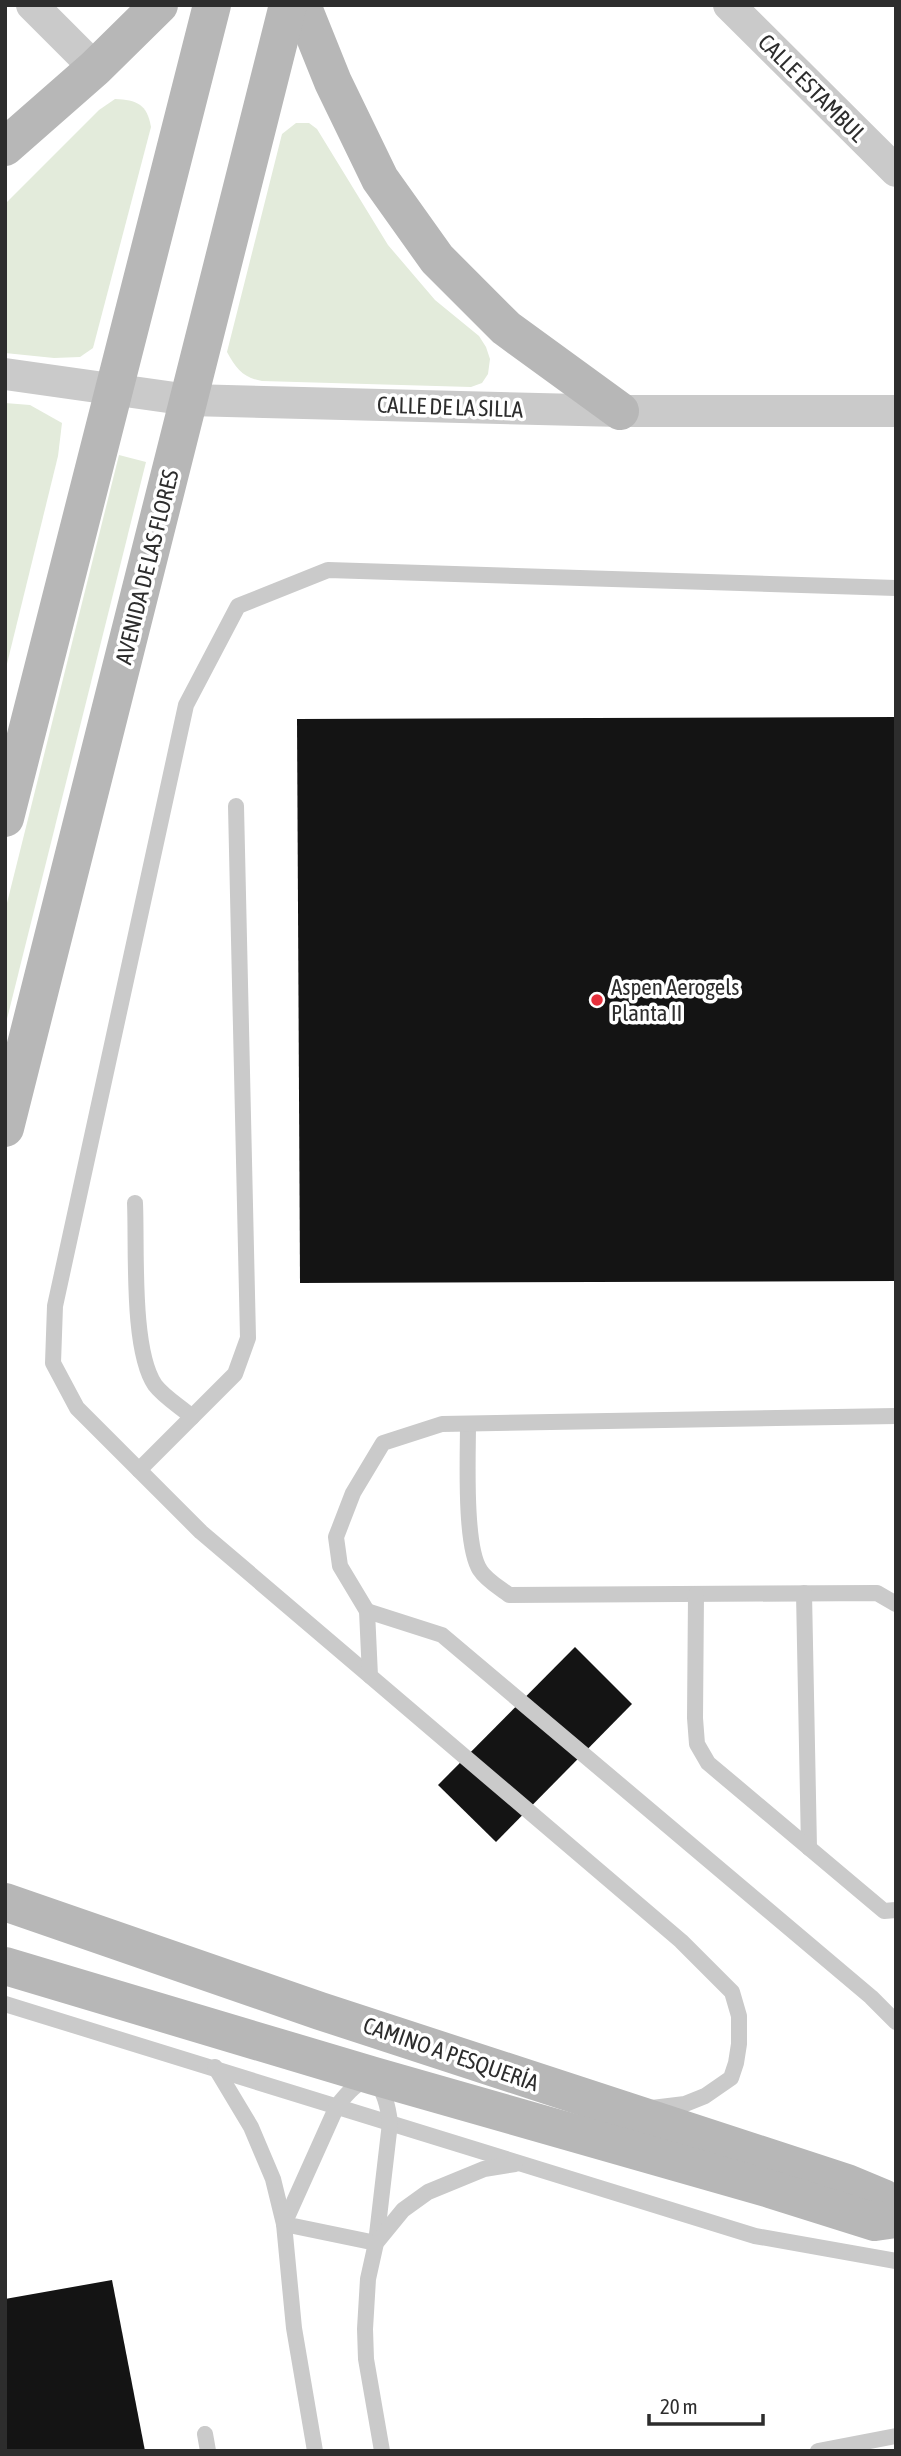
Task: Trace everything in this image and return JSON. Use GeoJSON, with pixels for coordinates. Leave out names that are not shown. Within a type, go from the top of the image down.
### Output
{"type":"FeatureCollection","features":[{"type":"Feature","properties":{"kind":"street"},"geometry":{"type":"LineString","coordinates":[[32,5],[95,68]]}},
{"type":"Feature","properties":{"kind":"street"},"geometry":{"type":"LineString","coordinates":[[5,147],[95,68],[159,5]]}},
{"type":"Feature","properties":{"kind":"street"},"geometry":{"type":"LineString","coordinates":[[5,818],[212,5]]}},
{"type":"Feature","properties":{"kind":"street","name":"AVENIDA DE LAS FLORES"},"geometry":{"type":"LineString","coordinates":[[5,1128],[288,5]]}},
{"type":"Feature","properties":{"kind":"street"},"geometry":{"type":"LineString","coordinates":[[302,5],[333,82],[380,179],[437,259],[506,328],[620,411]]}},
{"type":"Feature","properties":{"kind":"street","name":"CALLE ESTAMBUL"},"geometry":{"type":"LineString","coordinates":[[729,5],[896,172]]}},
{"type":"Feature","properties":{"kind":"street","name":"CALLE DE LA SILLA"},"geometry":{"type":"LineString","coordinates":[[5,374],[189,400],[620,411],[896,411]]}},
{"type":"Feature","properties":{"kind":"street"},"geometry":{"type":"LineString","coordinates":[[5,1880],[47,1916]]}},
{"type":"Feature","properties":{"kind":"street","name":"CAMINO A PESQUERÍA"},"geometry":{"type":"LineString","coordinates":[[5,1902],[558,2090],[847,2183],[883,2198],[896,2208]]}},
{"type":"Feature","properties":{"kind":"street","name":"CAMINO A PESQUERÍA"},"geometry":{"type":"LineString","coordinates":[[5,1966],[374,2077],[770,2189],[875,2222],[896,2219]]}},
{"type":"Feature","properties":{"kind":"street"},"geometry":{"type":"LineString","coordinates":[[222,1976],[225,1988],[368,2059],[374,2077],[384,2066],[395,2064],[545,2095],[558,2090]]}},
{"type":"Feature","properties":{"kind":"lane"},"geometry":{"type":"LineString","coordinates":[[622,2111],[685,2104],[705,2096],[731,2078],[739,2043],[739,2016],[732,1992],[681,1941],[201,1532],[139,1471],[77,1408],[53,1363],[55,1306],[186,705],[237,607],[328,570],[896,588]]}},
{"type":"Feature","properties":{"kind":"lane"},"geometry":{"type":"LineString","coordinates":[[139,1471],[235,1374],[248,1338],[236,806]]}},
{"type":"Feature","properties":{"kind":"lane"},"geometry":{"type":"LineString","coordinates":[[135,1203],[140,1342],[146,1367],[157,1387],[192,1417]]}},
{"type":"Feature","properties":{"kind":"lane"},"geometry":{"type":"LineString","coordinates":[[370,1676],[367,1611],[340,1566],[336,1537],[357,1486],[383,1443],[442,1424],[896,1416]]}},
{"type":"Feature","properties":{"kind":"lane"},"geometry":{"type":"LineString","coordinates":[[468,1424],[468,1498],[474,1558],[481,1573],[509,1595],[877,1593],[896,1604]]}},
{"type":"Feature","properties":{"kind":"lane"},"geometry":{"type":"LineString","coordinates":[[696,1594],[695,1718],[697,1744],[708,1763],[884,1911],[896,1910]]}},
{"type":"Feature","properties":{"kind":"lane"},"geometry":{"type":"LineString","coordinates":[[804,1594],[809,1848]]}},
{"type":"Feature","properties":{"kind":"lane"},"geometry":{"type":"LineString","coordinates":[[367,1611],[442,1635],[871,1997],[896,2022]]}},
{"type":"Feature","properties":{"kind":"lane"},"geometry":{"type":"LineString","coordinates":[[5,2004],[755,2236],[896,2261]]}},
{"type":"Feature","properties":{"kind":"lane"},"geometry":{"type":"LineString","coordinates":[[215,2067],[251,2127],[262,2151],[284,2224],[294,2328],[315,2451]]}},
{"type":"Feature","properties":{"kind":"lane"},"geometry":{"type":"LineString","coordinates":[[284,2224],[337,2106],[362,2080],[374,2077],[384,2092],[390,2123],[376,2243],[368,2279],[365,2329],[366,2359],[382,2451]]}},
{"type":"Feature","properties":{"kind":"lane"},"geometry":{"type":"LineString","coordinates":[[376,2243],[403,2210],[428,2193],[484,2169],[520,2163]]}},
{"type":"Feature","properties":{"kind":"lane"},"geometry":{"type":"LineString","coordinates":[[284,2224],[376,2243]]}},
{"type":"Feature","properties":{"kind":"lane"},"geometry":{"type":"LineString","coordinates":[[205,2434],[208,2451]]}},
{"type":"Feature","properties":{"kind":"lane"},"geometry":{"type":"LineString","coordinates":[[818,2451],[896,2436]]}},
{"type":"Feature","properties":{"kind":"green space"},"geometry":{"type":"Polygon","coordinates":[[[115,99],[135,102],[144,108],[151,127],[93,348],[80,357],[54,358],[5,353],[5,204],[99,110],[115,99]]]}},
{"type":"Feature","properties":{"kind":"green space"},"geometry":{"type":"Polygon","coordinates":[[[296,123],[309,123],[317,129],[388,245],[435,300],[479,336],[490,359],[488,374],[482,383],[471,387],[262,381],[245,375],[234,363],[227,352],[282,134],[296,123]]]}},
{"type":"Feature","properties":{"kind":"green space"},"geometry":{"type":"Polygon","coordinates":[[[5,403],[30,405],[62,423],[58,456],[5,672],[5,403]]]}},
{"type":"Feature","properties":{"kind":"green space"},"geometry":{"type":"Polygon","coordinates":[[[119,455],[146,462],[5,1027],[5,911],[119,455]]]}},
{"type":"Feature","properties":{"kind":"building","name":"Aspen Aerogels Planta II"},"geometry":{"type":"Polygon","coordinates":[[[896,717],[896,1281],[300,1283],[297,719],[896,717]]]}},
{"type":"Feature","properties":{"kind":"building"},"geometry":{"type":"Polygon","coordinates":[[[575,1647],[632,1704],[496,1842],[438,1785],[575,1647]]]}},
{"type":"Feature","properties":{"kind":"building"},"geometry":{"type":"Polygon","coordinates":[[[112,2280],[145,2451],[5,2451],[5,2299],[112,2280]]]}},
{"type":"Feature","properties":{"kind":"place","name":"Aspen Aerogels Planta II"},"geometry":{"type":"Point","coordinates":[597,1000]}}]}
